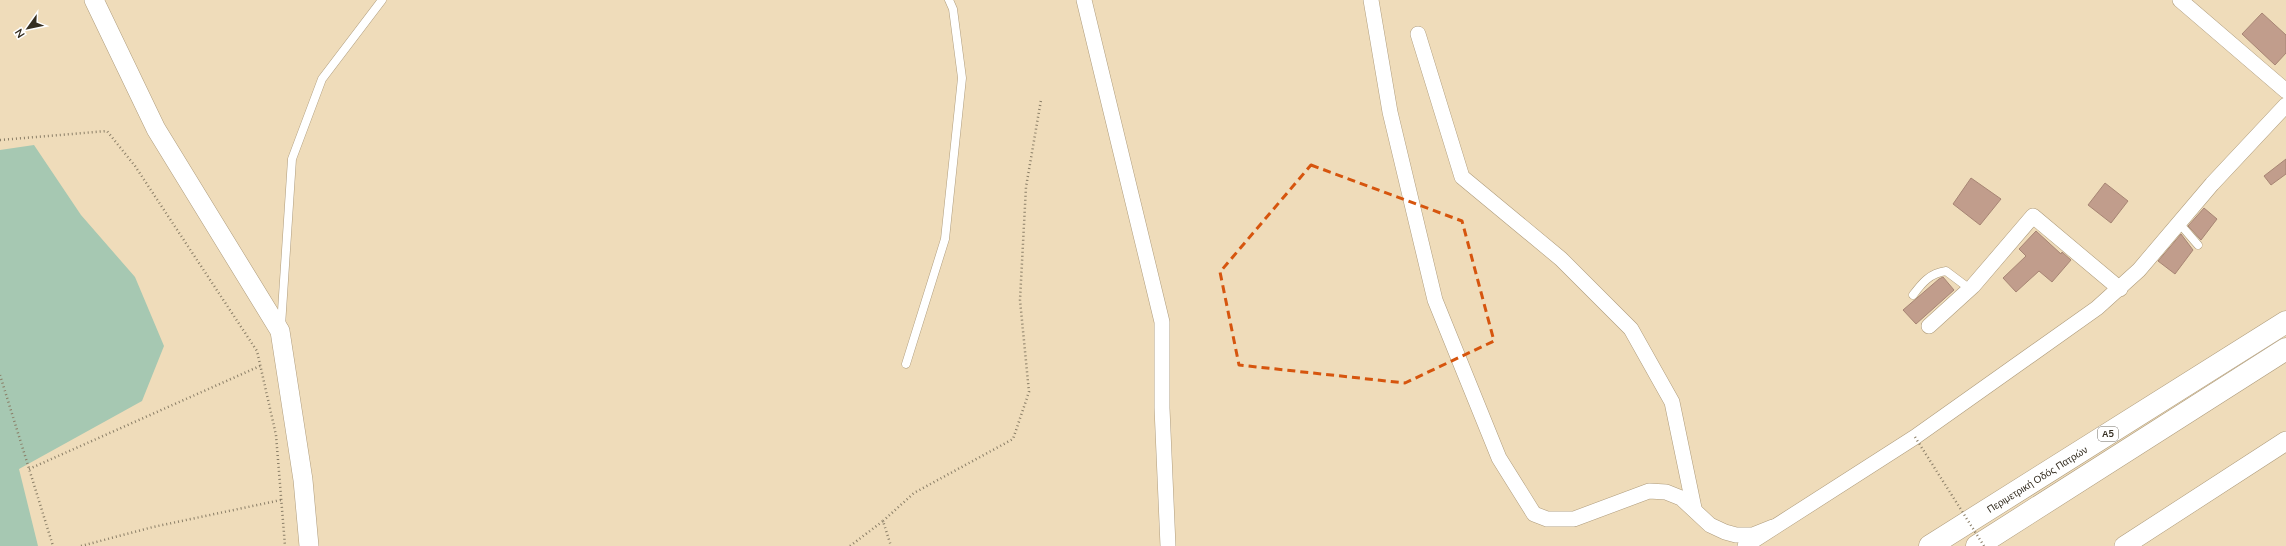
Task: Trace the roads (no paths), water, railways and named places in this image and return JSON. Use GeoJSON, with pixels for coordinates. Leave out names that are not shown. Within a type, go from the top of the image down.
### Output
{"type":"FeatureCollection","features":[{"type":"Feature","properties":{"kind":"highway","name":"Περιμετρική Οδός Πατρών"},"geometry":{"type":"LineString","coordinates":[[1930,546],[2286,322]]}},
{"type":"Feature","properties":{"kind":"highway","name":"Α5"},"geometry":{"type":"LineString","coordinates":[[1977,546],[2286,349]]}},
{"type":"Feature","properties":{"kind":"street"},"geometry":{"type":"LineString","coordinates":[[94,0],[156,129],[280,331],[303,480],[309,546]]}},
{"type":"Feature","properties":{"kind":"street"},"geometry":{"type":"LineString","coordinates":[[1084,0],[1162,322],[1162,408],[1168,546]]}},
{"type":"Feature","properties":{"kind":"street"},"geometry":{"type":"LineString","coordinates":[[1371,0],[1390,112],[1435,300],[1499,458],[1534,514],[1547,519],[1574,519],[1649,492],[1666,492],[1681,498],[1694,508],[1710,525],[1736,535],[1753,535],[1773,528]]}},
{"type":"Feature","properties":{"kind":"street"},"geometry":{"type":"LineString","coordinates":[[2180,0],[2286,91]]}},
{"type":"Feature","properties":{"kind":"street"},"geometry":{"type":"LineString","coordinates":[[1418,34],[1462,177],[1562,259],[1631,329],[1672,402],[1694,508]]}},
{"type":"Feature","properties":{"kind":"street"},"geometry":{"type":"LineString","coordinates":[[1745,546],[1915,437],[2097,308],[2120,289],[2286,105]]}},
{"type":"Feature","properties":{"kind":"street"},"geometry":{"type":"LineString","coordinates":[[1929,326],[1970,289],[2033,216],[2120,289]]}},
{"type":"Feature","properties":{"kind":"street"},"geometry":{"type":"LineString","coordinates":[[2124,546],[2286,442]]}},
{"type":"Feature","properties":{"kind":"lane"},"geometry":{"type":"LineString","coordinates":[[280,331],[292,159],[322,80],[382,0]]}},
{"type":"Feature","properties":{"kind":"lane"},"geometry":{"type":"LineString","coordinates":[[906,364],[945,239],[962,78],[953,9],[949,0]]}},
{"type":"Feature","properties":{"kind":"lane"},"geometry":{"type":"LineString","coordinates":[[2179,223],[2198,245]]}},
{"type":"Feature","properties":{"kind":"lane"},"geometry":{"type":"LineString","coordinates":[[1913,295],[1926,279],[1939,272],[1946,272],[1970,289]]}}]}
